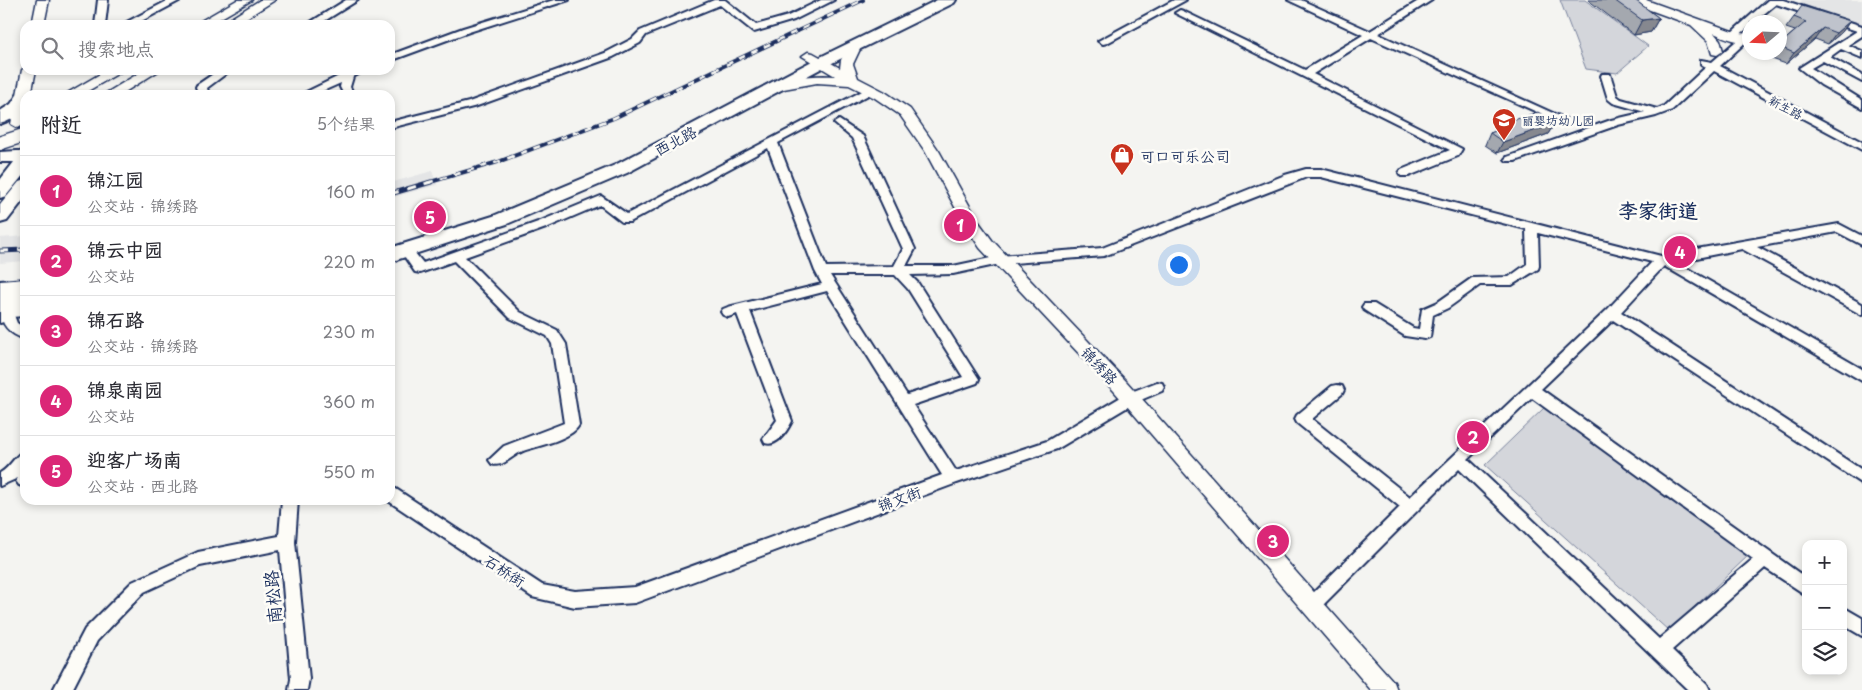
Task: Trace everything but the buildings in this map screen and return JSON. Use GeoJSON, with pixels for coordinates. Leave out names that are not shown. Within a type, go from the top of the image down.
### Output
{"type":"FeatureCollection","features":[{"type":"Feature","properties":{"kind":"highway","name":"西北路"},"geometry":{"type":"LineString","coordinates":[[395,238],[493,207],[612,158],[815,60],[924,0]]}},
{"type":"Feature","properties":{"kind":"highway","name":"西北路"},"geometry":{"type":"LineString","coordinates":[[398,252],[500,220],[621,169],[778,86],[815,60],[855,46],[949,0]]}},
{"type":"Feature","properties":{"kind":"highway"},"geometry":{"type":"LineString","coordinates":[[0,119],[20,104]]}},
{"type":"Feature","properties":{"kind":"highway"},"geometry":{"type":"LineString","coordinates":[[0,129],[20,127]]}},
{"type":"Feature","properties":{"kind":"highway"},"geometry":{"type":"LineString","coordinates":[[0,204],[20,139]]}},
{"type":"Feature","properties":{"kind":"highway"},"geometry":{"type":"LineString","coordinates":[[0,192],[15,160]]}},
{"type":"Feature","properties":{"kind":"highway"},"geometry":{"type":"LineString","coordinates":[[0,217],[20,192]]}},
{"type":"Feature","properties":{"kind":"highway"},"geometry":{"type":"LineString","coordinates":[[4,304],[20,290]]}},
{"type":"Feature","properties":{"kind":"highway"},"geometry":{"type":"LineString","coordinates":[[4,304],[20,302]]}},
{"type":"Feature","properties":{"kind":"main road"},"geometry":{"type":"LineString","coordinates":[[39,20],[43,0]]}},
{"type":"Feature","properties":{"kind":"main road"},"geometry":{"type":"LineString","coordinates":[[47,20],[50,0]]}},
{"type":"Feature","properties":{"kind":"main road"},"geometry":{"type":"LineString","coordinates":[[209,20],[246,0]]}},
{"type":"Feature","properties":{"kind":"main road"},"geometry":{"type":"LineString","coordinates":[[217,20],[252,0]]}},
{"type":"Feature","properties":{"kind":"main road"},"geometry":{"type":"LineString","coordinates":[[235,20],[269,0]]}},
{"type":"Feature","properties":{"kind":"main road"},"geometry":{"type":"LineString","coordinates":[[244,20],[278,0]]}},
{"type":"Feature","properties":{"kind":"main road"},"geometry":{"type":"LineString","coordinates":[[1634,0],[1741,34]]}},
{"type":"Feature","properties":{"kind":"main road"},"geometry":{"type":"LineString","coordinates":[[1644,0],[1741,34]]}},
{"type":"Feature","properties":{"kind":"main road"},"geometry":{"type":"LineString","coordinates":[[1686,18],[1714,40],[1717,50]]}},
{"type":"Feature","properties":{"kind":"main road"},"geometry":{"type":"LineString","coordinates":[[854,82],[847,72],[846,64],[855,46]]}},
{"type":"Feature","properties":{"kind":"main road","name":"锦绣路"},"geometry":{"type":"LineString","coordinates":[[815,60],[895,104],[912,120],[932,151],[971,222],[986,244],[1131,398],[1386,690]]}},
{"type":"Feature","properties":{"kind":"main road"},"geometry":{"type":"LineString","coordinates":[[28,90],[29,75]]}},
{"type":"Feature","properties":{"kind":"main road"},"geometry":{"type":"LineString","coordinates":[[30,90],[36,75]]}},
{"type":"Feature","properties":{"kind":"main road"},"geometry":{"type":"LineString","coordinates":[[80,90],[108,75]]}},
{"type":"Feature","properties":{"kind":"main road"},"geometry":{"type":"LineString","coordinates":[[97,90],[120,75]]}},
{"type":"Feature","properties":{"kind":"main road"},"geometry":{"type":"LineString","coordinates":[[104,90],[130,75]]}},
{"type":"Feature","properties":{"kind":"main road"},"geometry":{"type":"LineString","coordinates":[[119,90],[144,75]]}},
{"type":"Feature","properties":{"kind":"main road"},"geometry":{"type":"LineString","coordinates":[[134,90],[156,75]]}},
{"type":"Feature","properties":{"kind":"main road"},"geometry":{"type":"LineString","coordinates":[[778,86],[817,79],[854,82]]}},
{"type":"Feature","properties":{"kind":"main road"},"geometry":{"type":"LineString","coordinates":[[0,136],[20,128]]}},
{"type":"Feature","properties":{"kind":"main road"},"geometry":{"type":"LineString","coordinates":[[0,143],[20,129]]}},
{"type":"Feature","properties":{"kind":"main road"},"geometry":{"type":"LineString","coordinates":[[4,304],[20,299]]}},
{"type":"Feature","properties":{"kind":"street"},"geometry":{"type":"LineString","coordinates":[[101,20],[103,0]]}},
{"type":"Feature","properties":{"kind":"street"},"geometry":{"type":"LineString","coordinates":[[136,20],[176,0]]}},
{"type":"Feature","properties":{"kind":"street"},"geometry":{"type":"LineString","coordinates":[[322,20],[353,0]]}},
{"type":"Feature","properties":{"kind":"street"},"geometry":{"type":"LineString","coordinates":[[395,56],[466,30],[564,0]]}},
{"type":"Feature","properties":{"kind":"street"},"geometry":{"type":"LineString","coordinates":[[395,124],[472,104],[609,55],[636,41],[643,33],[719,1],[754,29],[791,18],[829,0]]}},
{"type":"Feature","properties":{"kind":"street"},"geometry":{"type":"LineString","coordinates":[[1103,41],[1181,0]]}},
{"type":"Feature","properties":{"kind":"street"},"geometry":{"type":"LineString","coordinates":[[1293,0],[1562,118]]}},
{"type":"Feature","properties":{"kind":"street"},"geometry":{"type":"LineString","coordinates":[[1306,74],[1426,0]]}},
{"type":"Feature","properties":{"kind":"street"},"geometry":{"type":"LineString","coordinates":[[1511,159],[1615,122],[1668,108],[1709,64],[1779,1]]}},
{"type":"Feature","properties":{"kind":"street"},"geometry":{"type":"LineString","coordinates":[[1766,15],[1779,1]]}},
{"type":"Feature","properties":{"kind":"street"},"geometry":{"type":"LineString","coordinates":[[1779,1],[1862,31]]}},
{"type":"Feature","properties":{"kind":"street"},"geometry":{"type":"LineString","coordinates":[[1180,14],[1456,149],[1454,154],[1405,173]]}},
{"type":"Feature","properties":{"kind":"street"},"geometry":{"type":"LineString","coordinates":[[1862,31],[1842,46],[1804,68],[1862,105]]}},
{"type":"Feature","properties":{"kind":"street"},"geometry":{"type":"LineString","coordinates":[[1709,64],[1717,50],[1741,34]]}},
{"type":"Feature","properties":{"kind":"street"},"geometry":{"type":"LineString","coordinates":[[1842,46],[1862,55]]}},
{"type":"Feature","properties":{"kind":"street"},"geometry":{"type":"LineString","coordinates":[[1823,57],[1862,79]]}},
{"type":"Feature","properties":{"kind":"street","name":"新生路"},"geometry":{"type":"LineString","coordinates":[[1709,64],[1862,142]]}},
{"type":"Feature","properties":{"kind":"street","name":"新生路"},"geometry":{"type":"LineString","coordinates":[[1709,64],[1862,147]]}},
{"type":"Feature","properties":{"kind":"street"},"geometry":{"type":"LineString","coordinates":[[202,90],[201,87],[219,75]]}},
{"type":"Feature","properties":{"kind":"street"},"geometry":{"type":"LineString","coordinates":[[313,90],[341,75]]}},
{"type":"Feature","properties":{"kind":"street"},"geometry":{"type":"LineString","coordinates":[[346,90],[347,75]]}},
{"type":"Feature","properties":{"kind":"street"},"geometry":{"type":"LineString","coordinates":[[1606,76],[1612,97],[1617,101],[1658,112]]}},
{"type":"Feature","properties":{"kind":"street"},"geometry":{"type":"LineString","coordinates":[[398,252],[420,270],[601,200],[626,219],[870,90]]}},
{"type":"Feature","properties":{"kind":"street"},"geometry":{"type":"LineString","coordinates":[[839,123],[857,136],[909,249],[898,270]]}},
{"type":"Feature","properties":{"kind":"street"},"geometry":{"type":"LineString","coordinates":[[772,143],[821,270],[952,478]]}},
{"type":"Feature","properties":{"kind":"street"},"geometry":{"type":"LineString","coordinates":[[821,270],[953,270],[1000,260],[1104,252],[1289,178],[1306,173],[1321,173],[1665,261],[1862,376]]}},
{"type":"Feature","properties":{"kind":"street"},"geometry":{"type":"LineString","coordinates":[[1368,307],[1410,333],[1426,334],[1427,312],[1444,305],[1477,281],[1512,280],[1533,266],[1532,226]]}},
{"type":"Feature","properties":{"kind":"street"},"geometry":{"type":"LineString","coordinates":[[1311,606],[1612,313],[1654,267],[1665,261],[1685,255],[1746,246],[1839,228],[1862,241]]}},
{"type":"Feature","properties":{"kind":"street"},"geometry":{"type":"LineString","coordinates":[[1746,246],[1862,310]]}},
{"type":"Feature","properties":{"kind":"street"},"geometry":{"type":"LineString","coordinates":[[457,257],[515,315],[552,333],[559,344],[572,425],[566,430],[509,450],[497,460]]}},
{"type":"Feature","properties":{"kind":"street"},"geometry":{"type":"LineString","coordinates":[[898,270],[913,286],[972,379],[904,402]]}},
{"type":"Feature","properties":{"kind":"street"},"geometry":{"type":"LineString","coordinates":[[770,439],[785,421],[735,310],[831,286]]}},
{"type":"Feature","properties":{"kind":"street"},"geometry":{"type":"LineString","coordinates":[[4,304],[11,326],[20,331]]}},
{"type":"Feature","properties":{"kind":"street"},"geometry":{"type":"LineString","coordinates":[[1612,313],[1862,477]]}},
{"type":"Feature","properties":{"kind":"street","name":"锦文街"},"geometry":{"type":"LineString","coordinates":[[635,595],[952,478],[1052,445],[1131,398],[1157,387]]}},
{"type":"Feature","properties":{"kind":"street"},"geometry":{"type":"LineString","coordinates":[[1337,390],[1302,419],[1411,507]]}},
{"type":"Feature","properties":{"kind":"street"},"geometry":{"type":"LineString","coordinates":[[1532,390],[1802,585]]}},
{"type":"Feature","properties":{"kind":"street"},"geometry":{"type":"LineString","coordinates":[[1459,460],[1701,690]]}},
{"type":"Feature","properties":{"kind":"street"},"geometry":{"type":"LineString","coordinates":[[0,480],[14,473],[20,464]]}},
{"type":"Feature","properties":{"kind":"street","name":"石桥街"},"geometry":{"type":"LineString","coordinates":[[395,497],[538,592],[576,599],[635,595]]}},
{"type":"Feature","properties":{"kind":"street","name":"南松路"},"geometry":{"type":"LineString","coordinates":[[290,505],[287,542],[300,679],[298,690]]}},
{"type":"Feature","properties":{"kind":"street"},"geometry":{"type":"LineString","coordinates":[[62,690],[91,635],[138,587],[198,559],[287,542]]}},
{"type":"Feature","properties":{"kind":"street"},"geometry":{"type":"LineString","coordinates":[[1660,650],[1765,558]]}},
{"type":"Feature","properties":{"kind":"street"},"geometry":{"type":"LineString","coordinates":[[1847,617],[1862,628]]}},
{"type":"Feature","properties":{"kind":"shaded area"},"geometry":{"type":"Polygon","coordinates":[[[1560,0],[1585,0],[1648,46],[1617,73],[1586,69],[1560,0]]]}},
{"type":"Feature","properties":{"kind":"shaded area"},"geometry":{"type":"Polygon","coordinates":[[[1802,0],[1862,0],[1862,26],[1798,4],[1802,0]]]}},
{"type":"Feature","properties":{"kind":"shaded area"},"geometry":{"type":"Polygon","coordinates":[[[432,171],[437,185],[395,197],[395,182],[432,171]]]}},
{"type":"Feature","properties":{"kind":"shaded area"},"geometry":{"type":"Polygon","coordinates":[[[20,236],[20,261],[0,263],[0,238],[20,236]]]}},
{"type":"Feature","properties":{"kind":"shaded area"},"geometry":{"type":"Polygon","coordinates":[[[1546,406],[1750,554],[1669,631],[1485,465],[1546,406]]]}},
{"type":"Feature","properties":{"kind":"railway"},"geometry":{"type":"LineString","coordinates":[[427,183],[498,162],[614,118],[863,0]]}},
{"type":"Feature","properties":{"kind":"railway"},"geometry":{"type":"LineString","coordinates":[[395,193],[431,182]]}},
{"type":"Feature","properties":{"kind":"railway"},"geometry":{"type":"LineString","coordinates":[[0,251],[20,250]]}},
{"type":"Feature","properties":{"kind":"place","name":"丽婴坊幼儿园"},"geometry":{"type":"Point","coordinates":[1504,141]}},
{"type":"Feature","properties":{"kind":"place","name":"可口可乐公司"},"geometry":{"type":"Point","coordinates":[1122,176]}},
{"type":"Feature","properties":{"kind":"place","name":"迎客广场南"},"geometry":{"type":"Point","coordinates":[430,217]}},
{"type":"Feature","properties":{"kind":"place","name":"锦江园"},"geometry":{"type":"Point","coordinates":[960,225]}},
{"type":"Feature","properties":{"kind":"place","name":"锦泉南园"},"geometry":{"type":"Point","coordinates":[1680,252]}},
{"type":"Feature","properties":{"kind":"place","name":"锦云中园"},"geometry":{"type":"Point","coordinates":[1473,437]}},
{"type":"Feature","properties":{"kind":"place","name":"锦石路"},"geometry":{"type":"Point","coordinates":[1273,541]}},
{"type":"Feature","properties":{"kind":"district","name":"李家街道"},"geometry":{"type":"Point","coordinates":[1658,210]}}]}
